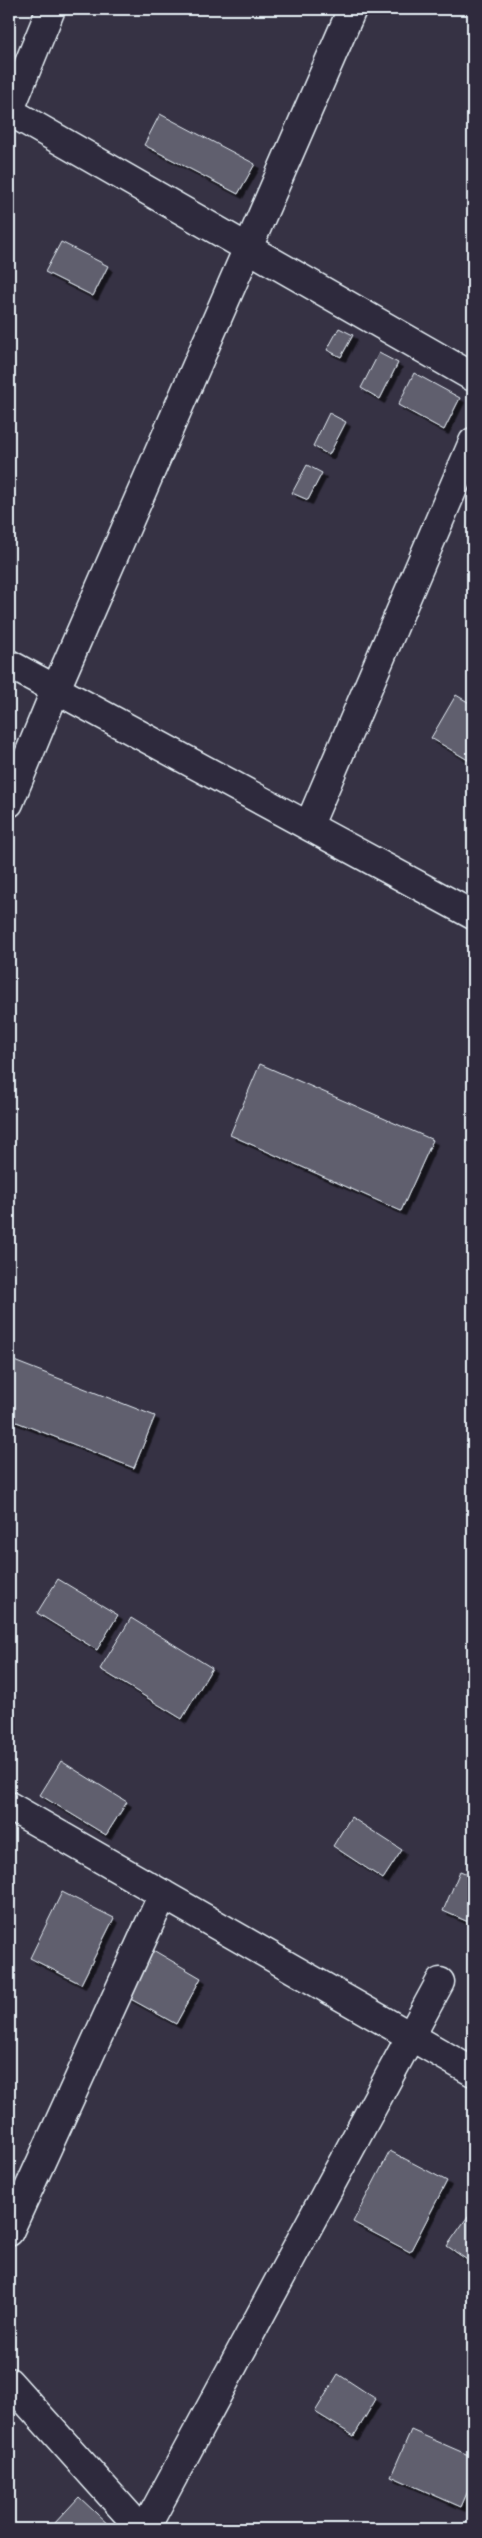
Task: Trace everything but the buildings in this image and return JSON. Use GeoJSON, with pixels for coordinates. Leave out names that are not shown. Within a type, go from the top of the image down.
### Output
{"type":"FeatureCollection","features":[{"type":"Feature","properties":{"kind":"street"},"geometry":{"type":"LineString","coordinates":[[51,9],[9,112],[473,377]]}},
{"type":"Feature","properties":{"kind":"street"},"geometry":{"type":"LineString","coordinates":[[9,803],[55,691],[352,9]]}},
{"type":"Feature","properties":{"kind":"street"},"geometry":{"type":"LineString","coordinates":[[308,825],[473,442]]}},
{"type":"Feature","properties":{"kind":"street"},"geometry":{"type":"LineString","coordinates":[[9,664],[55,691],[473,915]]}},
{"type":"Feature","properties":{"kind":"street"},"geometry":{"type":"LineString","coordinates":[[9,1806],[473,2072]]}},
{"type":"Feature","properties":{"kind":"street"},"geometry":{"type":"LineString","coordinates":[[9,2232],[163,1894]]}},
{"type":"Feature","properties":{"kind":"street"},"geometry":{"type":"LineString","coordinates":[[145,2529],[440,1982]]}},
{"type":"Feature","properties":{"kind":"street"},"geometry":{"type":"LineString","coordinates":[[9,2382],[141,2529]]}}]}
